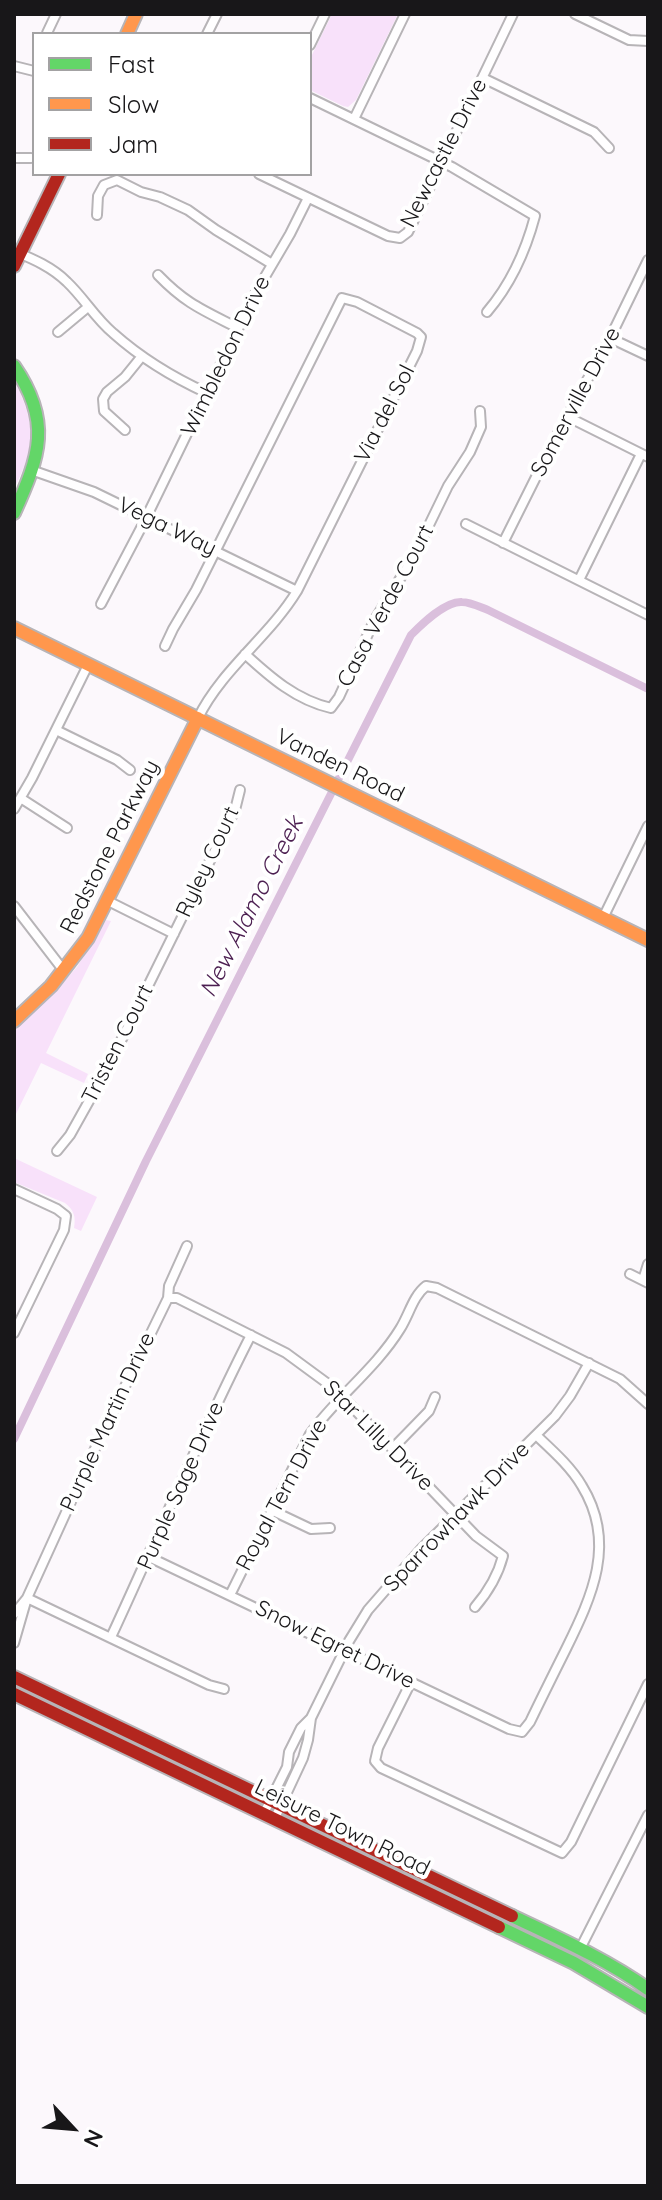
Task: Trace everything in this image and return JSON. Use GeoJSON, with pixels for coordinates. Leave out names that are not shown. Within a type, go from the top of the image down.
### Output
{"type":"FeatureCollection","features":[{"type":"Feature","properties":{"kind":"main road"},"geometry":{"type":"LineString","coordinates":[[16,256],[58,176]]}},
{"type":"Feature","properties":{"kind":"main road"},"geometry":{"type":"LineString","coordinates":[[14,366],[28,387],[38,421],[39,448],[34,471],[14,513]]}},
{"type":"Feature","properties":{"kind":"main road","name":"Vanden Road"},"geometry":{"type":"LineString","coordinates":[[14,628],[648,940]]}},
{"type":"Feature","properties":{"kind":"main road","name":"Redstone Parkway"},"geometry":{"type":"LineString","coordinates":[[14,1021],[41,997],[88,938],[198,718]]}},
{"type":"Feature","properties":{"kind":"main road","name":"Leisure Town Road"},"geometry":{"type":"LineString","coordinates":[[14,1677],[574,1963],[648,2007]]}},
{"type":"Feature","properties":{"kind":"main road","name":"Leisure Town Road"},"geometry":{"type":"LineString","coordinates":[[14,1694],[580,1949],[648,1989]]}},
{"type":"Feature","properties":{"kind":"street"},"geometry":{"type":"LineString","coordinates":[[208,32],[217,14]]}},
{"type":"Feature","properties":{"kind":"street"},"geometry":{"type":"LineString","coordinates":[[312,41],[325,14]]}},
{"type":"Feature","properties":{"kind":"street"},"geometry":{"type":"LineString","coordinates":[[354,119],[405,14]]}},
{"type":"Feature","properties":{"kind":"street","name":"Newcastle Drive"},"geometry":{"type":"LineString","coordinates":[[263,176],[388,236],[400,238],[408,232],[513,14]]}},
{"type":"Feature","properties":{"kind":"street"},"geometry":{"type":"LineString","coordinates":[[575,14],[629,40],[648,41]]}},
{"type":"Feature","properties":{"kind":"street"},"geometry":{"type":"LineString","coordinates":[[483,78],[594,132],[609,148]]}},
{"type":"Feature","properties":{"kind":"street"},"geometry":{"type":"LineString","coordinates":[[312,99],[442,162],[535,216],[530,235],[501,295],[487,312]]}},
{"type":"Feature","properties":{"kind":"street"},"geometry":{"type":"LineString","coordinates":[[14,158],[31,158]]}},
{"type":"Feature","properties":{"kind":"street"},"geometry":{"type":"LineString","coordinates":[[97,215],[98,196],[104,185],[117,180],[188,210],[272,264]]}},
{"type":"Feature","properties":{"kind":"street","name":"Wimbledon Drive"},"geometry":{"type":"LineString","coordinates":[[101,604],[147,517],[238,328],[308,198]]}},
{"type":"Feature","properties":{"kind":"street"},"geometry":{"type":"LineString","coordinates":[[16,256],[58,274],[110,331],[163,372],[207,393]]}},
{"type":"Feature","properties":{"kind":"street","name":"Somerville Drive"},"geometry":{"type":"LineString","coordinates":[[503,543],[648,260]]}},
{"type":"Feature","properties":{"kind":"street"},"geometry":{"type":"LineString","coordinates":[[158,275],[178,295],[202,311],[238,328]]}},
{"type":"Feature","properties":{"kind":"street","name":"Via del Sol"},"geometry":{"type":"LineString","coordinates":[[198,718],[214,689],[285,611],[297,591],[417,351],[421,337],[357,302],[342,298],[215,551]]}},
{"type":"Feature","properties":{"kind":"street"},"geometry":{"type":"LineString","coordinates":[[58,332],[88,307]]}},
{"type":"Feature","properties":{"kind":"street"},"geometry":{"type":"LineString","coordinates":[[610,338],[648,356]]}},
{"type":"Feature","properties":{"kind":"street"},"geometry":{"type":"LineString","coordinates":[[125,430],[104,411],[103,399],[142,356]]}},
{"type":"Feature","properties":{"kind":"street","name":"Casa Verde Court"},"geometry":{"type":"LineString","coordinates":[[245,654],[276,683],[313,703],[331,708],[374,621],[414,556],[448,486],[470,452],[481,427],[480,411]]}},
{"type":"Feature","properties":{"kind":"street"},"geometry":{"type":"LineString","coordinates":[[568,417],[645,455],[579,580]]}},
{"type":"Feature","properties":{"kind":"street","name":"Vega Way"},"geometry":{"type":"LineString","coordinates":[[34,471],[94,492],[297,591]]}},
{"type":"Feature","properties":{"kind":"street"},"geometry":{"type":"LineString","coordinates":[[466,524],[648,615]]}},
{"type":"Feature","properties":{"kind":"street"},"geometry":{"type":"LineString","coordinates":[[165,646],[215,551]]}},
{"type":"Feature","properties":{"kind":"street"},"geometry":{"type":"LineString","coordinates":[[14,809],[22,799],[88,665]]}},
{"type":"Feature","properties":{"kind":"street"},"geometry":{"type":"LineString","coordinates":[[56,730],[117,760],[130,770]]}},
{"type":"Feature","properties":{"kind":"street","name":"Ryley Court"},"geometry":{"type":"LineString","coordinates":[[174,934],[235,810],[240,790]]}},
{"type":"Feature","properties":{"kind":"street"},"geometry":{"type":"LineString","coordinates":[[22,799],[67,828]]}},
{"type":"Feature","properties":{"kind":"street"},"geometry":{"type":"LineString","coordinates":[[603,918],[648,826]]}},
{"type":"Feature","properties":{"kind":"street"},"geometry":{"type":"LineString","coordinates":[[108,901],[174,934]]}},
{"type":"Feature","properties":{"kind":"street"},"geometry":{"type":"LineString","coordinates":[[14,906],[64,971]]}},
{"type":"Feature","properties":{"kind":"street","name":"Tristen Court"},"geometry":{"type":"LineString","coordinates":[[57,1151],[70,1135],[108,1067],[174,934]]}},
{"type":"Feature","properties":{"kind":"street"},"geometry":{"type":"LineString","coordinates":[[14,1189],[66,1216],[64,1230],[14,1333]]}},
{"type":"Feature","properties":{"kind":"street","name":"Purple Martin Drive"},"geometry":{"type":"LineString","coordinates":[[14,1643],[27,1598],[168,1298],[169,1286],[187,1246]]}},
{"type":"Feature","properties":{"kind":"street"},"geometry":{"type":"LineString","coordinates":[[630,1274],[645,1282],[648,1264]]}},
{"type":"Feature","properties":{"kind":"street","name":"Royal Tern Drive"},"geometry":{"type":"LineString","coordinates":[[230,1595],[310,1434],[391,1343],[417,1295],[426,1286],[437,1288],[589,1363]]}},
{"type":"Feature","properties":{"kind":"street","name":"Star Lilly Drive"},"geometry":{"type":"LineString","coordinates":[[168,1298],[177,1298],[286,1353],[342,1396],[476,1536],[503,1556],[485,1595],[475,1607]]}},
{"type":"Feature","properties":{"kind":"street","name":"Purple Sage Drive"},"geometry":{"type":"LineString","coordinates":[[111,1637],[251,1335]]}},
{"type":"Feature","properties":{"kind":"street"},"geometry":{"type":"LineString","coordinates":[[589,1363],[620,1379],[648,1404]]}},
{"type":"Feature","properties":{"kind":"street","name":"Sparrowhawk Drive"},"geometry":{"type":"LineString","coordinates":[[272,1810],[303,1758],[311,1718],[368,1610],[394,1578],[537,1436],[570,1396],[589,1363]]}},
{"type":"Feature","properties":{"kind":"street"},"geometry":{"type":"LineString","coordinates":[[393,1448],[429,1411],[435,1397]]}},
{"type":"Feature","properties":{"kind":"street","name":"Snow Egret Drive"},"geometry":{"type":"LineString","coordinates":[[149,1557],[509,1729],[522,1732],[530,1722],[587,1605],[599,1565],[597,1523],[583,1487],[570,1469],[537,1436]]}},
{"type":"Feature","properties":{"kind":"street"},"geometry":{"type":"LineString","coordinates":[[271,1510],[311,1529],[330,1528]]}},
{"type":"Feature","properties":{"kind":"street"},"geometry":{"type":"LineString","coordinates":[[27,1598],[209,1685],[224,1689]]}},
{"type":"Feature","properties":{"kind":"street","name":"Purple Martin Drive"},"geometry":{"type":"LineString","coordinates":[[14,1614],[27,1598]]}},
{"type":"Feature","properties":{"kind":"street"},"geometry":{"type":"LineString","coordinates":[[411,1682],[378,1748],[375,1761],[381,1768],[562,1853],[571,1842],[648,1684]]}},
{"type":"Feature","properties":{"kind":"street","name":"Sparrowhawk Drive"},"geometry":{"type":"LineString","coordinates":[[272,1810],[289,1752],[301,1728],[311,1718]]}},
{"type":"Feature","properties":{"kind":"street"},"geometry":{"type":"LineString","coordinates":[[580,1949],[648,1815]]}},
{"type":"Feature","properties":{"kind":"shaded area"},"geometry":{"type":"Polygon","coordinates":[[[332,14],[398,14],[356,100],[348,107],[312,91],[312,55],[332,14]]]}},
{"type":"Feature","properties":{"kind":"shaded area"},"geometry":{"type":"Polygon","coordinates":[[[14,380],[26,409],[30,434],[26,460],[14,489],[14,380]]]}},
{"type":"Feature","properties":{"kind":"shaded area"},"geometry":{"type":"Polygon","coordinates":[[[106,920],[111,921],[46,1053],[88,1074],[84,1083],[41,1063],[14,1118],[14,1030],[77,967],[106,920]]]}},
{"type":"Feature","properties":{"kind":"shaded area"},"geometry":{"type":"Polygon","coordinates":[[[14,1158],[97,1197],[81,1231],[74,1228],[74,1214],[65,1203],[14,1182],[14,1158]]]}},
{"type":"Feature","properties":{"kind":"waterway","name":"New Alamo Creek"},"geometry":{"type":"LineString","coordinates":[[14,1439],[146,1161],[411,635],[448,605],[468,603],[648,689]]}},
{"type":"Feature","properties":{"kind":"traffic: fast"},"geometry":{"type":"LineString","coordinates":[[14,366],[34,404],[38,422],[35,456],[14,513]]}},
{"type":"Feature","properties":{"kind":"traffic: fast"},"geometry":{"type":"LineString","coordinates":[[512,1916],[599,1959],[648,1989]]}},
{"type":"Feature","properties":{"kind":"traffic: fast"},"geometry":{"type":"LineString","coordinates":[[499,1927],[574,1963],[648,2007]]}},
{"type":"Feature","properties":{"kind":"traffic: slow"},"geometry":{"type":"LineString","coordinates":[[128,32],[136,14]]}},
{"type":"Feature","properties":{"kind":"traffic: slow"},"geometry":{"type":"LineString","coordinates":[[14,628],[648,940]]}},
{"type":"Feature","properties":{"kind":"traffic: slow"},"geometry":{"type":"LineString","coordinates":[[14,1021],[51,986],[88,938],[198,718]]}},
{"type":"Feature","properties":{"kind":"traffic: jam"},"geometry":{"type":"LineString","coordinates":[[14,266],[58,176]]}},
{"type":"Feature","properties":{"kind":"traffic: jam"},"geometry":{"type":"LineString","coordinates":[[14,1677],[512,1916]]}},
{"type":"Feature","properties":{"kind":"traffic: jam"},"geometry":{"type":"LineString","coordinates":[[14,1694],[499,1927]]}}]}
